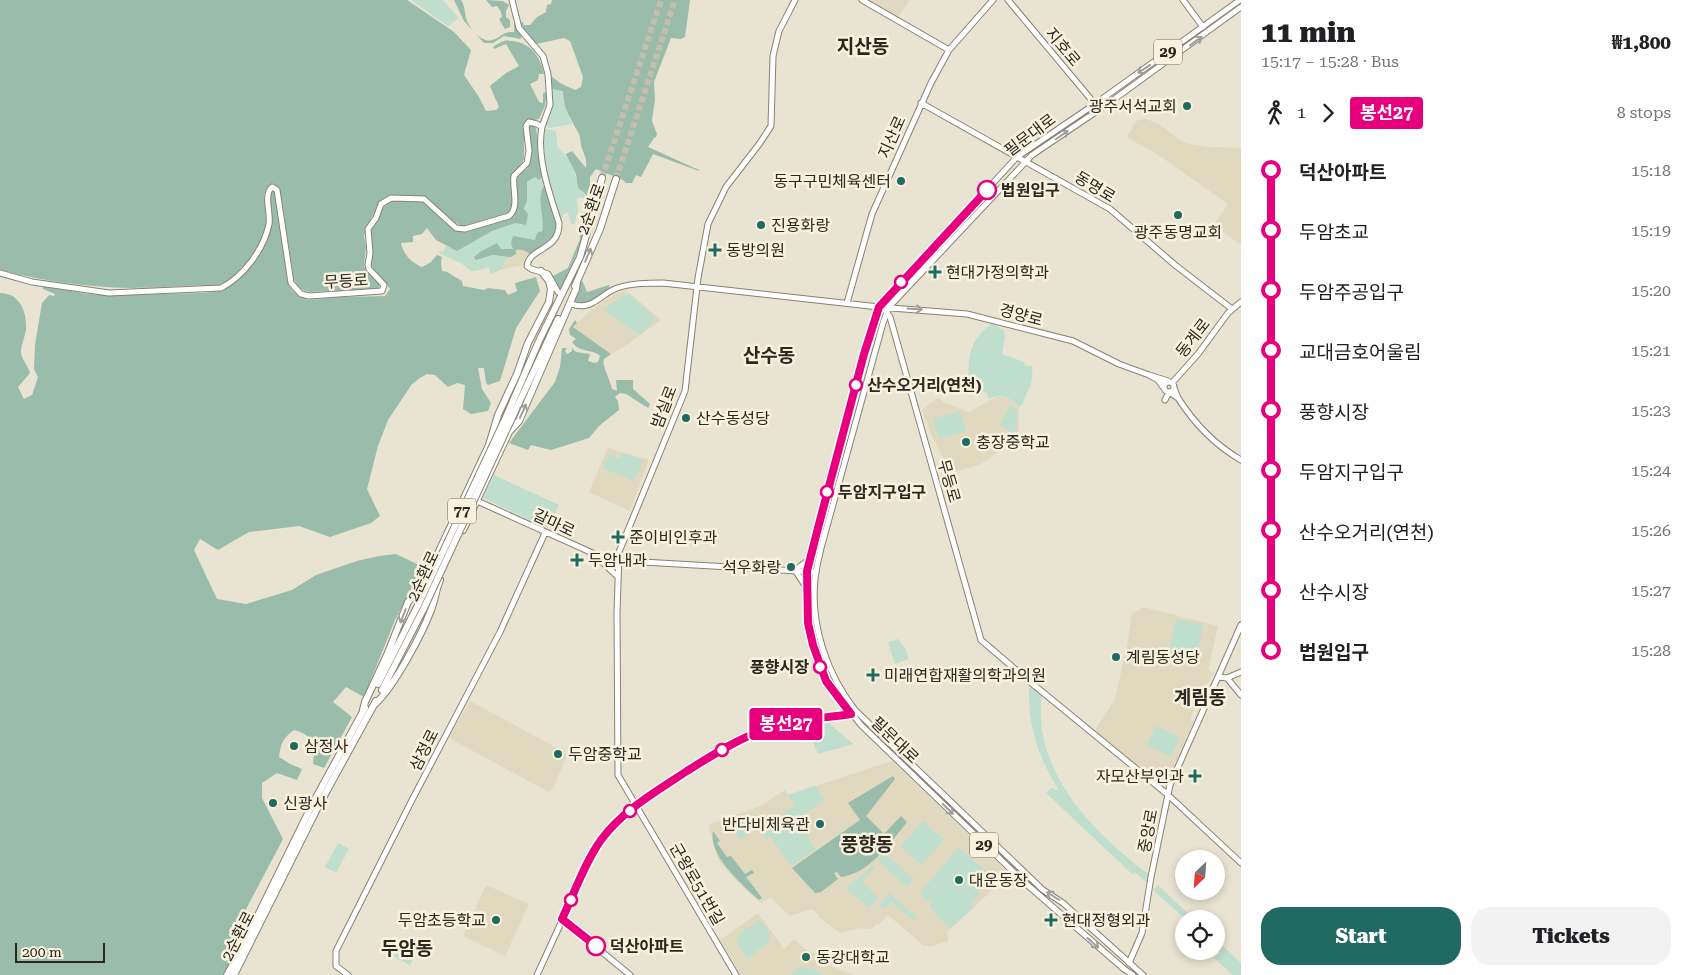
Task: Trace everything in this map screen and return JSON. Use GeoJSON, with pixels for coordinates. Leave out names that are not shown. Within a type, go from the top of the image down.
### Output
{"type":"FeatureCollection","features":[{"type":"Feature","properties":{"kind":"highway","name":"2순환로"},"geometry":{"type":"LineString","coordinates":[[508,418],[561,292],[574,280],[602,178]]}},
{"type":"Feature","properties":{"kind":"highway","name":"2순환로"},"geometry":{"type":"LineString","coordinates":[[329,780],[375,704],[508,418],[600,229],[616,179]]}},
{"type":"Feature","properties":{"kind":"highway"},"geometry":{"type":"LineString","coordinates":[[517,374],[550,297],[549,281],[541,271]]}},
{"type":"Feature","properties":{"kind":"highway"},"geometry":{"type":"LineString","coordinates":[[436,590],[458,540],[512,429],[519,421],[542,370],[555,334],[576,289],[574,280]]}},
{"type":"Feature","properties":{"kind":"highway"},"geometry":{"type":"LineString","coordinates":[[375,704],[383,696],[407,658],[431,610],[442,566],[494,434],[498,415],[517,374],[561,292]]}},
{"type":"Feature","properties":{"kind":"highway"},"geometry":{"type":"LineString","coordinates":[[498,415],[498,424],[512,429]]}},
{"type":"Feature","properties":{"kind":"highway"},"geometry":{"type":"LineString","coordinates":[[363,710],[408,602],[425,581],[483,470],[495,440],[494,427]]}},
{"type":"Feature","properties":{"kind":"highway"},"geometry":{"type":"LineString","coordinates":[[483,470],[486,451]]}},
{"type":"Feature","properties":{"kind":"highway"},"geometry":{"type":"LineString","coordinates":[[462,518],[474,508]]}},
{"type":"Feature","properties":{"kind":"highway"},"geometry":{"type":"LineString","coordinates":[[458,540],[459,525]]}},
{"type":"Feature","properties":{"kind":"highway"},"geometry":{"type":"LineString","coordinates":[[419,588],[436,590]]}},
{"type":"Feature","properties":{"kind":"highway","name":"2순환로"},"geometry":{"type":"LineString","coordinates":[[234,975],[250,937],[363,710],[421,606]]}},
{"type":"Feature","properties":{"kind":"highway","name":"2순환로"},"geometry":{"type":"LineString","coordinates":[[227,975],[250,937]]}},
{"type":"Feature","properties":{"kind":"main road"},"geometry":{"type":"LineString","coordinates":[[512,0],[519,28],[540,52],[545,63],[550,99],[549,108],[542,127],[542,156],[548,186],[559,223],[559,230],[555,240],[527,262],[528,267],[550,276],[561,292]]}},
{"type":"Feature","properties":{"kind":"main road","name":"밤실로"},"geometry":{"type":"LineString","coordinates":[[636,805],[618,775],[619,552],[685,391],[697,286],[706,230],[718,200],[729,182],[771,126],[771,67],[773,56],[780,31],[795,0]]}},
{"type":"Feature","properties":{"kind":"main road"},"geometry":{"type":"LineString","coordinates":[[862,0],[949,50]]}},
{"type":"Feature","properties":{"kind":"main road","name":"지산로"},"geometry":{"type":"LineString","coordinates":[[847,302],[872,214],[938,68],[949,50],[993,0]]}},
{"type":"Feature","properties":{"kind":"main road","name":"지호로"},"geometry":{"type":"LineString","coordinates":[[1008,0],[1100,110]]}},
{"type":"Feature","properties":{"kind":"main road"},"geometry":{"type":"LineString","coordinates":[[1183,0],[1203,27]]}},
{"type":"Feature","properties":{"kind":"main road","name":"필문대로"},"geometry":{"type":"LineString","coordinates":[[1127,973],[1024,882],[853,712],[826,681],[817,658],[808,623],[807,571],[862,363],[879,307],[920,260],[1017,157],[1095,104],[1240,0]]}},
{"type":"Feature","properties":{"kind":"main road","name":"필문대로"},"geometry":{"type":"LineString","coordinates":[[1143,975],[1063,903],[1043,890],[853,712],[836,683],[823,649],[816,610],[816,572],[888,309],[1032,155],[1100,110],[1241,7]]}},
{"type":"Feature","properties":{"kind":"main road","name":"동명로"},"geometry":{"type":"LineString","coordinates":[[922,103],[1110,209],[1175,264],[1232,308]]}},
{"type":"Feature","properties":{"kind":"main road","name":"무등로"},"geometry":{"type":"LineString","coordinates":[[0,273],[32,282],[109,293],[221,288],[228,285],[239,275],[258,253],[269,224],[267,197],[269,189],[272,187],[277,190],[290,277],[295,288],[301,294],[309,296],[382,291],[384,285],[369,269],[370,253],[367,235],[368,229],[376,218],[381,204],[391,198],[424,199],[451,226],[464,230],[509,216],[514,209],[514,176],[527,163],[526,126],[529,122],[532,122],[542,127]]}},
{"type":"Feature","properties":{"kind":"main road"},"geometry":{"type":"LineString","coordinates":[[571,304],[588,305],[617,288],[636,284],[664,283],[879,307]]}},
{"type":"Feature","properties":{"kind":"main road"},"geometry":{"type":"LineString","coordinates":[[1232,308],[1241,302]]}},
{"type":"Feature","properties":{"kind":"main road","name":"경양로"},"geometry":{"type":"LineString","coordinates":[[879,307],[942,311],[982,317],[1070,341],[1171,386]]}},
{"type":"Feature","properties":{"kind":"main road","name":"동계로"},"geometry":{"type":"LineString","coordinates":[[1171,386],[1198,354],[1232,308]]}},
{"type":"Feature","properties":{"kind":"main road","name":"무등로"},"geometry":{"type":"LineString","coordinates":[[888,309],[981,640],[1167,794],[1241,863]]}},
{"type":"Feature","properties":{"kind":"main road","name":"경양로"},"geometry":{"type":"LineString","coordinates":[[1149,375],[1163,387],[1165,383],[1171,386]]}},
{"type":"Feature","properties":{"kind":"main road"},"geometry":{"type":"LineString","coordinates":[[1171,386],[1186,411],[1211,438],[1241,460]]}},
{"type":"Feature","properties":{"kind":"main road"},"geometry":{"type":"LineString","coordinates":[[1165,400],[1171,386]]}},
{"type":"Feature","properties":{"kind":"main road","name":"갈마로"},"geometry":{"type":"LineString","coordinates":[[468,497],[595,555],[618,562],[816,572]]}},
{"type":"Feature","properties":{"kind":"main road","name":"삼정로"},"geometry":{"type":"LineString","coordinates":[[348,975],[336,965],[335,954],[339,944],[496,640],[545,532]]}},
{"type":"Feature","properties":{"kind":"main road"},"geometry":{"type":"LineString","coordinates":[[595,555],[618,578]]}},
{"type":"Feature","properties":{"kind":"main road"},"geometry":{"type":"LineString","coordinates":[[807,588],[795,570],[810,559]]}},
{"type":"Feature","properties":{"kind":"main road","name":"중앙로"},"geometry":{"type":"LineString","coordinates":[[1127,973],[1129,963],[1142,933],[1167,794],[1241,624]]}},
{"type":"Feature","properties":{"kind":"main road"},"geometry":{"type":"LineString","coordinates":[[1218,677],[1227,678],[1241,672]]}},
{"type":"Feature","properties":{"kind":"main road"},"geometry":{"type":"LineString","coordinates":[[1227,678],[1241,695]]}},
{"type":"Feature","properties":{"kind":"main road"},"geometry":{"type":"LineString","coordinates":[[537,975],[599,843],[613,826],[636,805],[711,756],[757,732],[787,724],[853,712]]}},
{"type":"Feature","properties":{"kind":"main road","name":"군왕로51번길"},"geometry":{"type":"LineString","coordinates":[[636,805],[736,975]]}},
{"type":"Feature","properties":{"kind":"main road"},"geometry":{"type":"LineString","coordinates":[[562,919],[630,975]]}},
{"type":"Feature","properties":{"kind":"shaded area"},"geometry":{"type":"Polygon","coordinates":[[[869,0],[910,0],[898,17],[869,0]]]}},
{"type":"Feature","properties":{"kind":"shaded area"},"geometry":{"type":"Polygon","coordinates":[[[1146,119],[1159,124],[1180,140],[1189,144],[1208,147],[1241,148],[1241,245],[1214,225],[1228,204],[1157,154],[1128,138],[1135,123],[1138,120],[1146,119]]]}},
{"type":"Feature","properties":{"kind":"shaded area"},"geometry":{"type":"Polygon","coordinates":[[[519,249],[530,254],[525,257],[524,265],[503,269],[503,263],[516,254],[516,250],[519,249]]]}},
{"type":"Feature","properties":{"kind":"shaded area"},"geometry":{"type":"Polygon","coordinates":[[[626,290],[661,320],[611,354],[573,327],[589,312],[615,294],[626,290]]]}},
{"type":"Feature","properties":{"kind":"shaded area","name":"충장중학교"},"geometry":{"type":"Polygon","coordinates":[[[998,396],[1007,397],[1019,407],[1019,431],[1000,451],[981,464],[951,473],[931,434],[922,410],[939,397],[943,402],[969,412],[998,396]]]}},
{"type":"Feature","properties":{"kind":"shaded area"},"geometry":{"type":"Polygon","coordinates":[[[608,448],[649,460],[630,511],[589,492],[608,448]]]}},
{"type":"Feature","properties":{"kind":"shaded area"},"geometry":{"type":"Polygon","coordinates":[[[1143,607],[1218,626],[1208,670],[1214,673],[1207,684],[1202,686],[1190,720],[1194,721],[1168,781],[1159,784],[1095,730],[1115,699],[1132,614],[1143,607]]]}},
{"type":"Feature","properties":{"kind":"shaded area"},"geometry":{"type":"Polygon","coordinates":[[[470,701],[568,754],[553,788],[549,792],[451,739],[450,736],[470,701]]]}},
{"type":"Feature","properties":{"kind":"shaded area"},"geometry":{"type":"Polygon","coordinates":[[[892,761],[1010,874],[950,929],[947,933],[949,941],[924,946],[888,915],[879,925],[877,924],[871,929],[860,928],[840,933],[818,917],[819,915],[812,909],[790,916],[770,897],[761,903],[722,865],[717,857],[709,825],[762,805],[785,790],[788,795],[892,761]]]}},
{"type":"Feature","properties":{"kind":"shaded area","name":"두암초등학교"},"geometry":{"type":"Polygon","coordinates":[[[486,885],[529,904],[505,956],[463,936],[486,885]]]}},
{"type":"Feature","properties":{"kind":"shaded area"},"geometry":{"type":"Polygon","coordinates":[[[758,913],[784,949],[794,939],[805,949],[833,967],[853,975],[741,975],[720,940],[758,913]]]}},
{"type":"Feature","properties":{"kind":"green space"},"geometry":{"type":"Polygon","coordinates":[[[0,0],[407,0],[454,32],[471,50],[464,75],[486,111],[496,110],[499,107],[490,86],[506,73],[519,66],[506,44],[494,49],[493,47],[506,41],[524,44],[534,51],[537,56],[544,74],[539,74],[538,80],[530,84],[539,102],[543,103],[543,93],[547,92],[545,106],[539,119],[524,122],[524,159],[514,175],[512,205],[508,213],[464,227],[450,220],[429,199],[423,196],[389,196],[379,202],[364,237],[366,246],[364,267],[379,284],[377,289],[310,292],[298,287],[294,280],[282,202],[277,187],[272,184],[269,185],[264,196],[267,216],[265,229],[257,251],[228,282],[218,285],[129,288],[80,285],[32,277],[0,270],[0,0]]]}},
{"type":"Feature","properties":{"kind":"green space"},"geometry":{"type":"Polygon","coordinates":[[[411,0],[443,0],[459,18],[448,26],[411,0]]]}},
{"type":"Feature","properties":{"kind":"green space"},"geometry":{"type":"Polygon","coordinates":[[[454,0],[461,0],[468,23],[481,38],[492,40],[504,34],[514,32],[514,20],[517,30],[522,37],[520,39],[504,36],[493,43],[484,43],[464,21],[454,0]]]}},
{"type":"Feature","properties":{"kind":"green space"},"geometry":{"type":"Polygon","coordinates":[[[486,0],[503,1],[509,5],[506,17],[510,20],[510,27],[505,29],[499,19],[502,17],[501,12],[497,6],[492,7],[486,0]]]}},
{"type":"Feature","properties":{"kind":"green space"},"geometry":{"type":"Polygon","coordinates":[[[552,0],[690,0],[685,37],[681,39],[671,38],[654,82],[655,99],[652,121],[657,134],[648,147],[699,171],[653,154],[641,177],[636,175],[632,183],[626,183],[596,169],[590,177],[590,196],[587,196],[578,188],[576,174],[566,154],[572,151],[586,168],[586,158],[581,147],[579,134],[566,108],[563,91],[552,89],[551,76],[560,83],[575,90],[581,87],[583,77],[570,41],[564,38],[536,44],[526,34],[521,23],[530,25],[537,17],[546,12],[547,5],[551,4],[552,0]]]}},
{"type":"Feature","properties":{"kind":"green space"},"geometry":{"type":"Polygon","coordinates":[[[552,89],[563,90],[562,97],[572,124],[546,127],[552,111],[552,89]]]}},
{"type":"Feature","properties":{"kind":"green space"},"geometry":{"type":"Polygon","coordinates":[[[459,94],[464,96],[472,106],[455,107],[451,102],[459,94]]]}},
{"type":"Feature","properties":{"kind":"green space"},"geometry":{"type":"Polygon","coordinates":[[[531,124],[536,128],[543,176],[539,180],[535,177],[527,182],[527,201],[524,209],[528,214],[526,225],[515,223],[492,231],[457,251],[436,240],[427,228],[422,234],[413,236],[413,242],[401,243],[408,258],[422,267],[431,262],[437,255],[442,257],[442,271],[462,281],[463,286],[484,290],[488,288],[505,290],[508,295],[517,291],[515,283],[536,277],[540,291],[516,328],[500,381],[488,385],[484,368],[478,368],[482,389],[491,403],[488,411],[471,414],[463,409],[465,385],[457,383],[448,387],[435,375],[427,374],[412,384],[388,420],[378,446],[367,489],[380,516],[371,523],[330,537],[299,526],[249,532],[218,550],[200,539],[194,550],[217,599],[246,604],[292,590],[316,575],[357,561],[379,556],[396,554],[423,567],[395,620],[364,697],[346,687],[333,702],[352,717],[324,768],[313,764],[314,752],[309,738],[294,730],[283,741],[279,757],[302,769],[297,780],[277,773],[262,783],[262,798],[283,839],[235,930],[229,953],[234,975],[0,975],[0,293],[13,296],[21,305],[25,316],[26,329],[21,352],[30,373],[18,387],[24,399],[32,395],[38,377],[34,369],[35,345],[42,303],[49,295],[54,296],[55,294],[43,289],[43,286],[88,294],[117,295],[220,291],[229,286],[242,274],[266,241],[268,197],[273,189],[284,245],[287,281],[292,290],[300,297],[308,300],[385,296],[390,289],[371,265],[369,238],[370,231],[386,203],[395,201],[423,201],[447,224],[459,231],[466,232],[514,217],[517,206],[517,174],[527,169],[529,152],[528,125],[531,124]]]}},
{"type":"Feature","properties":{"kind":"green space"},"geometry":{"type":"Polygon","coordinates":[[[545,129],[556,131],[557,146],[566,154],[571,162],[578,188],[590,196],[593,188],[597,187],[584,231],[580,230],[580,227],[586,212],[585,198],[577,198],[578,210],[574,225],[571,223],[568,213],[564,214],[560,220],[550,186],[544,152],[545,129]]]}},
{"type":"Feature","properties":{"kind":"green space"},"geometry":{"type":"Polygon","coordinates":[[[543,176],[542,226],[539,235],[535,240],[522,238],[513,249],[501,249],[481,259],[493,255],[511,257],[503,263],[503,269],[491,274],[488,267],[472,271],[438,251],[443,252],[446,246],[457,250],[492,231],[515,222],[521,225],[527,201],[527,182],[535,177],[543,176]]]}},
{"type":"Feature","properties":{"kind":"green space"},"geometry":{"type":"Polygon","coordinates":[[[545,184],[558,226],[553,238],[530,254],[523,250],[516,250],[516,254],[511,257],[493,255],[476,260],[474,257],[480,252],[497,243],[501,249],[513,249],[511,243],[513,236],[535,240],[537,233],[542,231],[540,201],[545,184]]]}},
{"type":"Feature","properties":{"kind":"green space"},"geometry":{"type":"Polygon","coordinates":[[[580,230],[584,231],[579,248],[560,291],[553,276],[568,268],[580,239],[580,230]]]}},
{"type":"Feature","properties":{"kind":"green space"},"geometry":{"type":"Polygon","coordinates":[[[582,280],[587,292],[609,285],[610,289],[592,301],[577,304],[572,302],[582,280]]]}},
{"type":"Feature","properties":{"kind":"green space"},"geometry":{"type":"Polygon","coordinates":[[[628,294],[655,317],[653,322],[639,335],[603,309],[628,294]]]}},
{"type":"Feature","properties":{"kind":"green space"},"geometry":{"type":"Polygon","coordinates":[[[575,320],[577,323],[573,327],[611,354],[603,361],[612,389],[617,391],[616,380],[633,380],[633,389],[650,404],[648,408],[626,394],[620,393],[615,397],[618,401],[619,410],[599,426],[589,438],[551,450],[531,445],[528,450],[509,443],[555,382],[560,367],[562,348],[567,348],[565,351],[567,354],[572,351],[572,348],[576,352],[590,354],[588,361],[598,362],[600,356],[598,354],[578,348],[572,342],[576,339],[570,335],[569,329],[575,320]]]}},
{"type":"Feature","properties":{"kind":"green space"},"geometry":{"type":"Polygon","coordinates":[[[992,324],[1004,330],[1005,337],[1002,354],[1024,362],[1025,366],[1032,366],[1031,383],[1023,404],[1019,407],[1006,397],[998,396],[989,399],[986,392],[970,390],[968,371],[970,353],[978,337],[992,324]]]}},
{"type":"Feature","properties":{"kind":"green space"},"geometry":{"type":"Polygon","coordinates":[[[1010,405],[1017,411],[1017,428],[1014,433],[1000,426],[1010,405]]]}},
{"type":"Feature","properties":{"kind":"green space"},"geometry":{"type":"Polygon","coordinates":[[[960,411],[966,431],[939,439],[933,419],[960,411]]]}},
{"type":"Feature","properties":{"kind":"green space"},"geometry":{"type":"Polygon","coordinates":[[[623,453],[643,461],[634,481],[603,468],[609,454],[620,459],[623,453]]]}},
{"type":"Feature","properties":{"kind":"green space"},"geometry":{"type":"Polygon","coordinates":[[[494,475],[559,505],[548,528],[483,498],[494,475]]]}},
{"type":"Feature","properties":{"kind":"green space"},"geometry":{"type":"Polygon","coordinates":[[[1176,619],[1203,625],[1194,665],[1167,659],[1176,619]]]}},
{"type":"Feature","properties":{"kind":"green space"},"geometry":{"type":"Polygon","coordinates":[[[898,639],[905,648],[909,659],[895,664],[888,642],[898,639]]]}},
{"type":"Feature","properties":{"kind":"green space"},"geometry":{"type":"Polygon","coordinates":[[[1029,687],[1042,694],[1041,722],[1046,749],[1057,774],[1071,798],[1108,841],[1151,876],[1147,883],[1135,872],[1133,874],[1130,872],[1046,793],[1051,788],[1058,789],[1045,765],[1032,728],[1029,687]]]}},
{"type":"Feature","properties":{"kind":"green space"},"geometry":{"type":"Polygon","coordinates":[[[829,723],[853,744],[818,754],[806,724],[829,723]]]}},
{"type":"Feature","properties":{"kind":"green space"},"geometry":{"type":"Polygon","coordinates":[[[1155,726],[1179,737],[1171,756],[1147,746],[1155,726]]]}},
{"type":"Feature","properties":{"kind":"green space"},"geometry":{"type":"Polygon","coordinates":[[[893,776],[895,779],[866,816],[884,834],[901,816],[907,822],[870,864],[851,875],[841,877],[837,872],[834,873],[838,879],[821,892],[815,893],[792,868],[860,820],[848,803],[893,776]]]}},
{"type":"Feature","properties":{"kind":"green space"},"geometry":{"type":"Polygon","coordinates":[[[815,786],[824,800],[796,820],[816,849],[791,866],[771,837],[768,839],[760,829],[795,806],[788,795],[815,786]]]}},
{"type":"Feature","properties":{"kind":"green space"},"geometry":{"type":"Polygon","coordinates":[[[755,814],[762,822],[740,840],[725,819],[731,817],[733,820],[755,814]]]}},
{"type":"Feature","properties":{"kind":"green space"},"geometry":{"type":"Polygon","coordinates":[[[923,821],[944,840],[921,865],[900,846],[923,821]]]}},
{"type":"Feature","properties":{"kind":"green space"},"geometry":{"type":"Polygon","coordinates":[[[713,831],[720,841],[717,843],[727,857],[731,856],[745,874],[752,870],[754,873],[746,877],[762,898],[759,900],[752,894],[721,860],[713,841],[713,831]]]}},
{"type":"Feature","properties":{"kind":"green space"},"geometry":{"type":"Polygon","coordinates":[[[338,843],[349,849],[336,873],[325,867],[338,843]]]}},
{"type":"Feature","properties":{"kind":"green space","name":"대운동장"},"geometry":{"type":"Polygon","coordinates":[[[958,848],[990,875],[982,885],[991,875],[995,879],[987,888],[985,886],[971,903],[974,907],[950,929],[930,908],[933,900],[931,898],[926,902],[920,893],[958,848]]]}},
{"type":"Feature","properties":{"kind":"green space"},"geometry":{"type":"Polygon","coordinates":[[[884,853],[914,879],[907,887],[878,860],[884,853]]]}},
{"type":"Feature","properties":{"kind":"green space"},"geometry":{"type":"Polygon","coordinates":[[[873,866],[875,867],[862,882],[879,898],[869,908],[846,888],[873,866]]]}},
{"type":"Feature","properties":{"kind":"green space"},"geometry":{"type":"Polygon","coordinates":[[[1158,885],[1184,910],[1175,910],[1153,890],[1158,885]]]}},
{"type":"Feature","properties":{"kind":"green space"},"geometry":{"type":"Polygon","coordinates":[[[889,893],[917,917],[914,921],[891,902],[884,909],[879,905],[889,893]]]}},
{"type":"Feature","properties":{"kind":"green space"},"geometry":{"type":"Polygon","coordinates":[[[759,920],[768,931],[770,941],[747,959],[737,942],[739,934],[759,920]]]}},
{"type":"Feature","properties":{"kind":"green space"},"geometry":{"type":"Polygon","coordinates":[[[409,941],[415,956],[410,965],[393,956],[397,948],[409,941]]]}},
{"type":"Feature","properties":{"kind":"green space"},"geometry":{"type":"Polygon","coordinates":[[[1225,948],[1241,963],[1241,975],[1233,975],[1216,960],[1225,960],[1225,948]]]}},
{"type":"Feature","properties":{"kind":"green space"},"geometry":{"type":"Polygon","coordinates":[[[802,967],[814,969],[822,975],[791,975],[796,969],[802,967]]]}},
{"type":"Feature","properties":{"kind":"tunnel"},"geometry":{"type":"LineString","coordinates":[[602,178],[661,0]]}},
{"type":"Feature","properties":{"kind":"tunnel"},"geometry":{"type":"LineString","coordinates":[[616,179],[675,0]]}},
{"type":"Feature","properties":{"kind":"bus line","name":"봉선27"},"geometry":{"type":"LineString","coordinates":[[596,946],[562,919],[599,843],[618,821],[636,805],[711,756],[757,732],[816,718],[851,714],[826,681],[813,645],[808,623],[807,571],[830,480],[876,312],[887,296],[987,190]]}},
{"type":"Feature","properties":{"kind":"place","name":"광주서석교회"},"geometry":{"type":"Point","coordinates":[1187,106]}},
{"type":"Feature","properties":{"kind":"place","name":"동구구민체육센터"},"geometry":{"type":"Point","coordinates":[901,181]}},
{"type":"Feature","properties":{"kind":"place","name":"법원입구"},"geometry":{"type":"Point","coordinates":[987,190]}},
{"type":"Feature","properties":{"kind":"place","name":"광주동명교회"},"geometry":{"type":"Point","coordinates":[1178,215]}},
{"type":"Feature","properties":{"kind":"place","name":"진용화랑"},"geometry":{"type":"Point","coordinates":[761,225]}},
{"type":"Feature","properties":{"kind":"place","name":"동방의원"},"geometry":{"type":"Point","coordinates":[715,250]}},
{"type":"Feature","properties":{"kind":"place","name":"현대가정의학과"},"geometry":{"type":"Point","coordinates":[935,272]}},
{"type":"Feature","properties":{"kind":"place","name":"산수오거리(연천)"},"geometry":{"type":"Point","coordinates":[856,385]}},
{"type":"Feature","properties":{"kind":"place","name":"산수동성당"},"geometry":{"type":"Point","coordinates":[686,418]}},
{"type":"Feature","properties":{"kind":"place","name":"충장중학교"},"geometry":{"type":"Point","coordinates":[966,442]}},
{"type":"Feature","properties":{"kind":"place","name":"두암지구입구"},"geometry":{"type":"Point","coordinates":[827,492]}},
{"type":"Feature","properties":{"kind":"place","name":"준이비인후과"},"geometry":{"type":"Point","coordinates":[618,537]}},
{"type":"Feature","properties":{"kind":"place","name":"두암내과"},"geometry":{"type":"Point","coordinates":[577,560]}},
{"type":"Feature","properties":{"kind":"place","name":"석우화랑"},"geometry":{"type":"Point","coordinates":[791,567]}},
{"type":"Feature","properties":{"kind":"place","name":"계림동성당"},"geometry":{"type":"Point","coordinates":[1116,657]}},
{"type":"Feature","properties":{"kind":"place","name":"풍향시장"},"geometry":{"type":"Point","coordinates":[820,667]}},
{"type":"Feature","properties":{"kind":"place","name":"미래연합재활의학과의원"},"geometry":{"type":"Point","coordinates":[873,675]}},
{"type":"Feature","properties":{"kind":"place","name":"삼정사"},"geometry":{"type":"Point","coordinates":[294,746]}},
{"type":"Feature","properties":{"kind":"place","name":"두암중학교"},"geometry":{"type":"Point","coordinates":[558,754]}},
{"type":"Feature","properties":{"kind":"place","name":"자모산부인과"},"geometry":{"type":"Point","coordinates":[1195,776]}},
{"type":"Feature","properties":{"kind":"place","name":"신광사"},"geometry":{"type":"Point","coordinates":[273,803]}},
{"type":"Feature","properties":{"kind":"place","name":"반다비체육관"},"geometry":{"type":"Point","coordinates":[820,824]}},
{"type":"Feature","properties":{"kind":"place","name":"대운동장"},"geometry":{"type":"Point","coordinates":[959,880]}},
{"type":"Feature","properties":{"kind":"place","name":"두암초등학교"},"geometry":{"type":"Point","coordinates":[496,920]}},
{"type":"Feature","properties":{"kind":"place","name":"현대정형외과"},"geometry":{"type":"Point","coordinates":[1051,920]}},
{"type":"Feature","properties":{"kind":"place","name":"덕산아파트"},"geometry":{"type":"Point","coordinates":[596,946]}},
{"type":"Feature","properties":{"kind":"place","name":"동강대학교"},"geometry":{"type":"Point","coordinates":[806,957]}},
{"type":"Feature","properties":{"kind":"district","name":"지산동"},"geometry":{"type":"Point","coordinates":[863,46]}},
{"type":"Feature","properties":{"kind":"district","name":"산수동"},"geometry":{"type":"Point","coordinates":[769,355]}},
{"type":"Feature","properties":{"kind":"district","name":"계림동"},"geometry":{"type":"Point","coordinates":[1200,697]}},
{"type":"Feature","properties":{"kind":"district","name":"풍향동"},"geometry":{"type":"Point","coordinates":[867,844]}},
{"type":"Feature","properties":{"kind":"district","name":"두암동"},"geometry":{"type":"Point","coordinates":[407,948]}}]}
